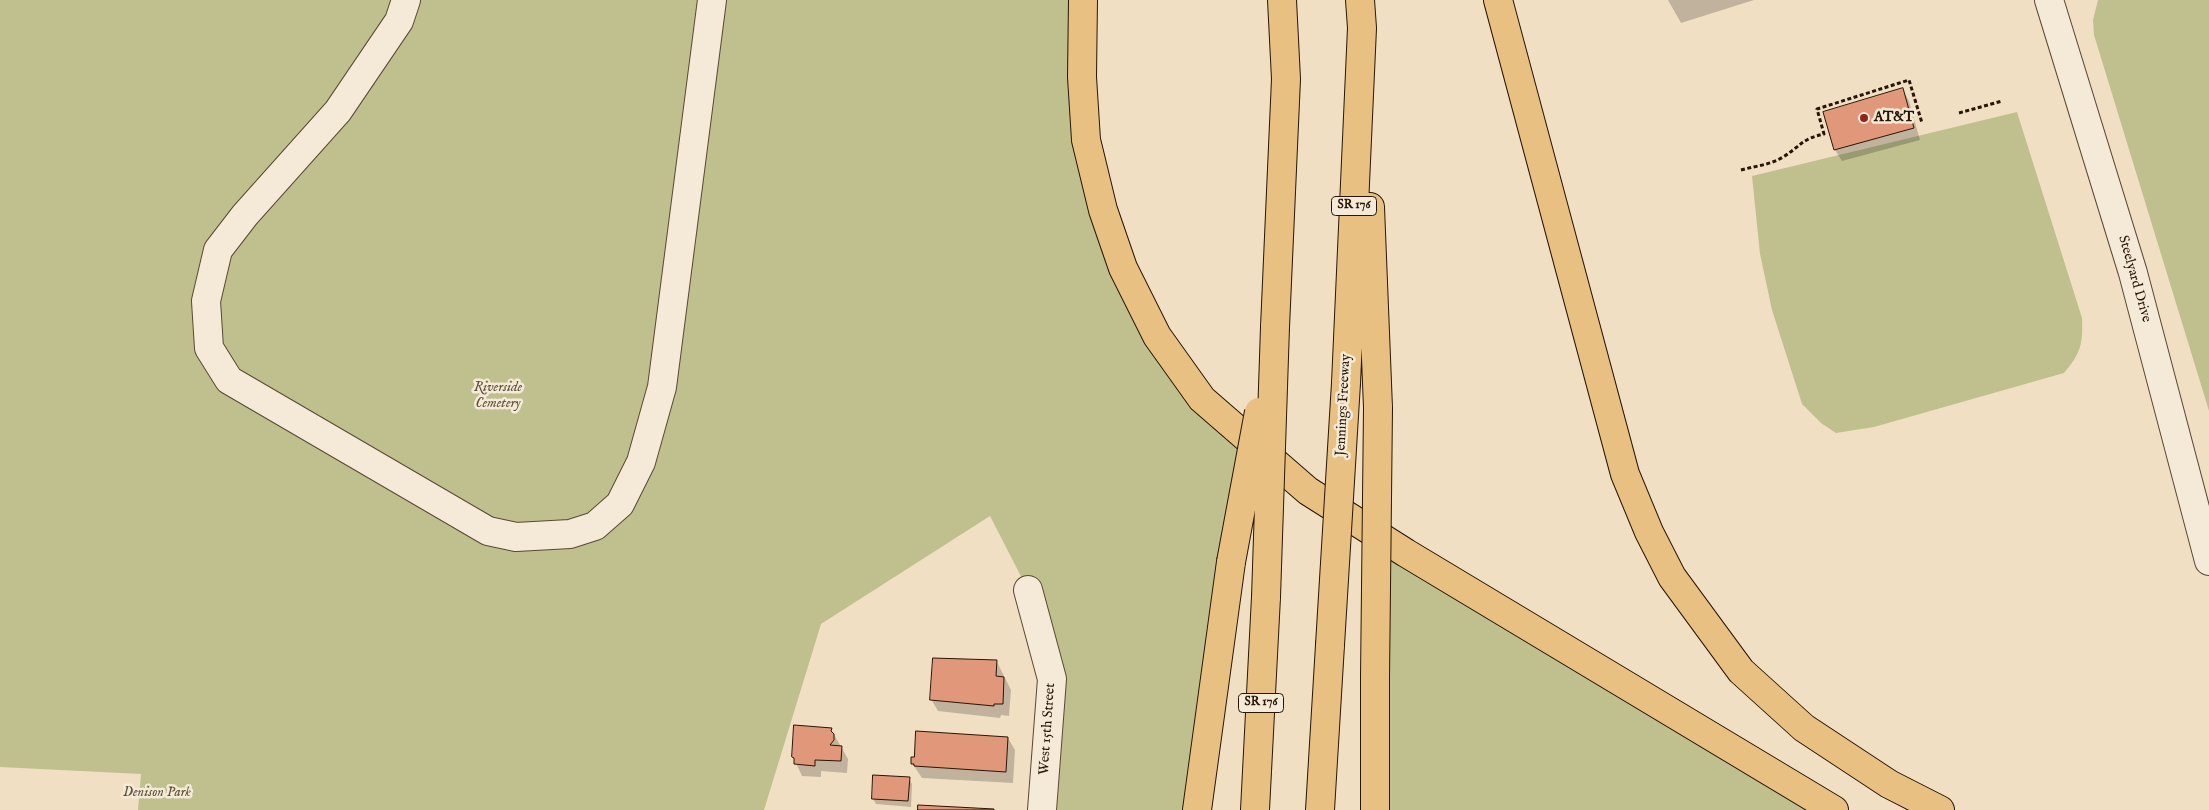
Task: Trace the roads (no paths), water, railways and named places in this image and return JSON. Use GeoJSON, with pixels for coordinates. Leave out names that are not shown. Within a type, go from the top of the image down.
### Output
{"type":"FeatureCollection","features":[{"type":"Feature","properties":{"kind":"highway"},"geometry":{"type":"LineString","coordinates":[[1083,0],[1082,77],[1086,140],[1103,210],[1123,268],[1157,336],[1202,399],[1308,491],[1406,553],[1834,810]]}},
{"type":"Feature","properties":{"kind":"highway","name":"SR 176"},"geometry":{"type":"LineString","coordinates":[[1255,810],[1266,597],[1286,79],[1282,0]]}},
{"type":"Feature","properties":{"kind":"highway","name":"Jennings Freeway"},"geometry":{"type":"LineString","coordinates":[[1320,810],[1346,383],[1362,28],[1360,0]]}},
{"type":"Feature","properties":{"kind":"highway"},"geometry":{"type":"LineString","coordinates":[[1498,0],[1625,474],[1649,532],[1672,577],[1742,671],[1804,728],[1889,784],[1940,810]]}},
{"type":"Feature","properties":{"kind":"highway"},"geometry":{"type":"LineString","coordinates":[[1362,28],[1378,408],[1375,810]]}},
{"type":"Feature","properties":{"kind":"highway"},"geometry":{"type":"LineString","coordinates":[[1197,810],[1231,562],[1275,327]]}},
{"type":"Feature","properties":{"kind":"street"},"geometry":{"type":"LineString","coordinates":[[406,0],[399,21],[338,111],[245,215],[218,250],[206,301],[209,348],[229,380],[488,531],[516,537],[570,534],[595,526],[620,504],[641,462],[662,387],[712,0]]}},
{"type":"Feature","properties":{"kind":"street","name":"Steelyard Drive"},"geometry":{"type":"LineString","coordinates":[[2049,0],[2133,273],[2209,561]]}},
{"type":"Feature","properties":{"kind":"street","name":"West 15th Street"},"geometry":{"type":"LineString","coordinates":[[1028,590],[1052,679],[1042,810]]}},
{"type":"Feature","properties":{"kind":"place","name":"AT&T"},"geometry":{"type":"Point","coordinates":[1864,118]}},
{"type":"Feature","properties":{"kind":"park label","name":"Riverside Cemetery"},"geometry":{"type":"Point","coordinates":[498,396]}},
{"type":"Feature","properties":{"kind":"park label","name":"Denison Park"},"geometry":{"type":"Point","coordinates":[157,793]}}]}
